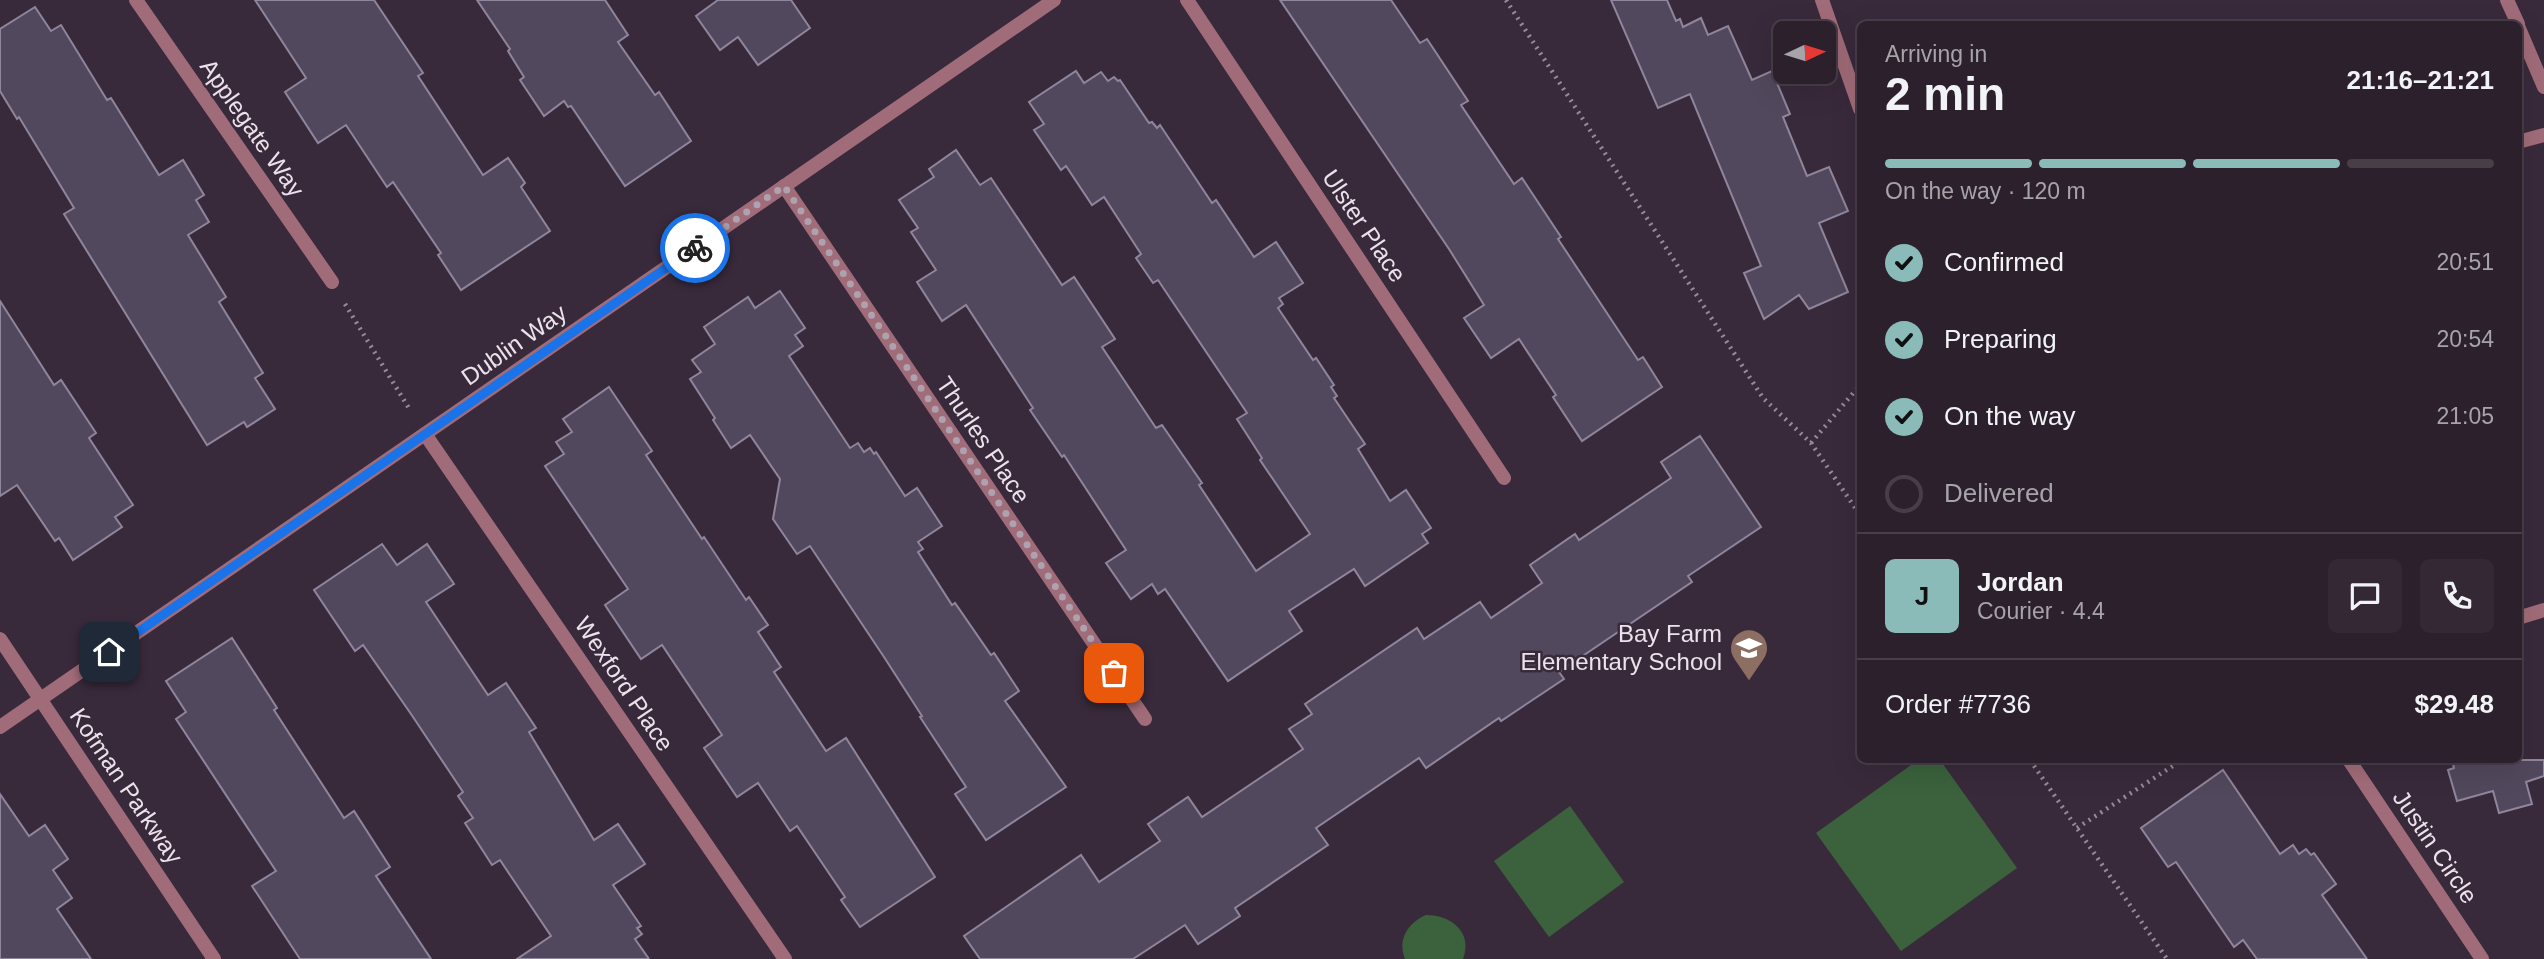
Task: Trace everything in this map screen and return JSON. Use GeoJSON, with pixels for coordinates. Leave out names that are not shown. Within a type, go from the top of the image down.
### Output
{"type":"FeatureCollection","features":[{"type":"Feature","properties":{"kind":"street","name":"Applegate Way"},"geometry":{"type":"LineString","coordinates":[[136,0],[332,282]]}},
{"type":"Feature","properties":{"kind":"street","name":"Dublin Way"},"geometry":{"type":"LineString","coordinates":[[0,727],[1054,0]]}},
{"type":"Feature","properties":{"kind":"street","name":"Ulster Place"},"geometry":{"type":"LineString","coordinates":[[1187,0],[1504,478]]}},
{"type":"Feature","properties":{"kind":"street"},"geometry":{"type":"LineString","coordinates":[[1822,0],[1857,100]]}},
{"type":"Feature","properties":{"kind":"street"},"geometry":{"type":"LineString","coordinates":[[2507,0],[2516,21]]}},
{"type":"Feature","properties":{"kind":"street"},"geometry":{"type":"LineString","coordinates":[[2522,35],[2544,87]]}},
{"type":"Feature","properties":{"kind":"street"},"geometry":{"type":"LineString","coordinates":[[2522,141],[2544,135]]}},
{"type":"Feature","properties":{"kind":"street","name":"Thurles Place"},"geometry":{"type":"LineString","coordinates":[[784,186],[1145,719]]}},
{"type":"Feature","properties":{"kind":"street","name":"Wexford Place"},"geometry":{"type":"LineString","coordinates":[[425,434],[785,959]]}},
{"type":"Feature","properties":{"kind":"street"},"geometry":{"type":"LineString","coordinates":[[2522,617],[2544,610]]}},
{"type":"Feature","properties":{"kind":"street","name":"Kofman Parkway"},"geometry":{"type":"LineString","coordinates":[[0,639],[214,959]]}},
{"type":"Feature","properties":{"kind":"street","name":"Justin Circle"},"geometry":{"type":"LineString","coordinates":[[2352,763],[2482,959]]}},
{"type":"Feature","properties":{"kind":"path"},"geometry":{"type":"LineString","coordinates":[[1506,0],[1763,398],[1811,443],[1857,511]]}},
{"type":"Feature","properties":{"kind":"path"},"geometry":{"type":"LineString","coordinates":[[332,282],[425,434]]}},
{"type":"Feature","properties":{"kind":"path"},"geometry":{"type":"LineString","coordinates":[[1811,443],[1857,389]]}},
{"type":"Feature","properties":{"kind":"path"},"geometry":{"type":"LineString","coordinates":[[2032,763],[2167,959]]}},
{"type":"Feature","properties":{"kind":"path"},"geometry":{"type":"LineString","coordinates":[[2077,828],[2177,763]]}},
{"type":"Feature","properties":{"kind":"green space"},"geometry":{"type":"Polygon","coordinates":[[[1914,763],[1942,763],[2017,868],[1901,951],[1816,833],[1914,763]]]}},
{"type":"Feature","properties":{"kind":"green space"},"geometry":{"type":"Polygon","coordinates":[[[1570,806],[1624,882],[1549,937],[1494,861],[1570,806]]]}},
{"type":"Feature","properties":{"kind":"green space"},"geometry":{"type":"Polygon","coordinates":[[[1426,915],[1444,918],[1458,927],[1465,941],[1463,959],[1405,959],[1403,938],[1414,922],[1426,915]]]}},
{"type":"Feature","properties":{"kind":"building"},"geometry":{"type":"Polygon","coordinates":[[[255,0],[374,0],[423,73],[418,76],[483,175],[508,158],[525,183],[521,187],[550,231],[461,290],[438,255],[441,253],[393,182],[387,187],[346,125],[318,143],[285,92],[306,78],[255,0]]]}},
{"type":"Feature","properties":{"kind":"building"},"geometry":{"type":"Polygon","coordinates":[[[477,0],[605,0],[628,35],[618,42],[655,95],[659,92],[691,141],[625,186],[571,106],[568,107],[564,101],[544,116],[520,80],[524,77],[508,51],[510,49],[477,0]]]}},
{"type":"Feature","properties":{"kind":"building"},"geometry":{"type":"Polygon","coordinates":[[[718,0],[791,0],[810,28],[758,65],[738,37],[720,50],[696,16],[718,0]]]}},
{"type":"Feature","properties":{"kind":"building"},"geometry":{"type":"Polygon","coordinates":[[[1280,0],[1391,0],[1420,43],[1427,39],[1468,101],[1461,105],[1514,184],[1522,178],[1561,237],[1558,239],[1638,360],[1643,357],[1662,387],[1582,441],[1519,339],[1491,358],[1464,318],[1484,305],[1280,0]]]}},
{"type":"Feature","properties":{"kind":"building"},"geometry":{"type":"Polygon","coordinates":[[[1611,0],[1667,0],[1676,21],[1680,19],[1683,27],[1701,18],[1708,35],[1728,26],[1752,80],[1772,71],[1773,84],[1777,84],[1790,114],[1783,117],[1807,176],[1829,167],[1848,211],[1819,223],[1848,292],[1809,309],[1799,295],[1764,319],[1744,273],[1761,266],[1690,94],[1658,108],[1611,0]]]}},
{"type":"Feature","properties":{"kind":"building"},"geometry":{"type":"Polygon","coordinates":[[[35,7],[51,31],[61,25],[107,100],[111,98],[159,175],[183,160],[204,195],[196,200],[209,222],[188,235],[226,297],[219,302],[263,373],[255,378],[275,409],[247,427],[244,422],[207,445],[64,214],[74,208],[19,117],[17,119],[0,91],[0,29],[35,7]]]}},
{"type":"Feature","properties":{"kind":"building"},"geometry":{"type":"Polygon","coordinates":[[[1076,71],[1084,83],[1101,72],[1108,81],[1114,77],[1120,80],[1149,123],[1152,122],[1157,128],[1160,125],[1212,203],[1216,200],[1254,257],[1276,242],[1303,283],[1279,298],[1283,304],[1278,308],[1313,360],[1316,358],[1334,385],[1331,387],[1337,396],[1334,398],[1365,444],[1358,449],[1390,501],[1406,490],[1431,528],[1422,534],[1428,543],[1365,586],[1354,569],[1289,611],[1302,631],[1228,681],[1165,589],[1158,594],[1152,584],[1131,599],[1106,563],[1126,550],[1064,455],[1062,457],[1030,410],[1033,408],[966,305],[942,321],[917,282],[936,270],[911,232],[918,228],[899,200],[934,177],[929,169],[956,150],[980,185],[991,178],[1062,285],[1074,277],[1115,339],[1102,347],[1156,428],[1162,425],[1202,483],[1199,485],[1256,571],[1310,534],[1260,460],[1262,458],[1237,419],[1247,413],[1158,280],[1153,283],[1136,258],[1141,254],[1104,197],[1092,205],[1066,166],[1061,170],[1034,130],[1044,124],[1029,102],[1076,71]]]}},
{"type":"Feature","properties":{"kind":"building"},"geometry":{"type":"Polygon","coordinates":[[[780,291],[805,328],[795,335],[803,346],[789,356],[850,448],[858,443],[864,452],[870,448],[874,454],[876,452],[905,496],[917,488],[942,526],[918,542],[923,549],[918,552],[952,605],[955,603],[991,655],[994,653],[1019,691],[1005,701],[1066,787],[986,840],[955,794],[966,787],[884,657],[810,546],[797,554],[773,519],[780,479],[750,435],[731,448],[690,379],[701,372],[692,360],[715,344],[704,327],[748,297],[755,308],[780,291]]]}},
{"type":"Feature","properties":{"kind":"building"},"geometry":{"type":"Polygon","coordinates":[[[0,301],[54,385],[61,380],[96,433],[89,438],[133,505],[115,517],[122,527],[73,560],[59,538],[55,541],[17,485],[0,496],[0,301]]]}},
{"type":"Feature","properties":{"kind":"building"},"geometry":{"type":"Polygon","coordinates":[[[609,387],[652,451],[646,455],[702,539],[704,537],[746,600],[749,597],[768,625],[758,632],[781,667],[774,672],[826,751],[846,738],[935,877],[860,927],[841,900],[845,897],[797,826],[790,831],[758,783],[737,797],[704,748],[722,735],[662,645],[641,659],[605,605],[628,589],[545,466],[564,454],[556,442],[572,432],[563,419],[609,387]]]}},
{"type":"Feature","properties":{"kind":"building"},"geometry":{"type":"Polygon","coordinates":[[[1700,436],[1761,527],[1688,576],[1692,582],[1559,672],[1564,679],[1501,721],[1499,718],[1426,768],[1419,758],[1316,828],[1328,845],[1235,908],[1240,916],[1198,944],[1185,925],[1133,959],[980,959],[964,936],[1081,855],[1099,882],[1160,841],[1148,824],[1188,797],[1202,817],[1303,749],[1289,729],[1312,714],[1305,704],[1417,628],[1424,639],[1480,602],[1491,618],[1542,583],[1530,565],[1575,534],[1579,540],[1671,478],[1661,462],[1700,436]]]}},
{"type":"Feature","properties":{"kind":"building"},"geometry":{"type":"Polygon","coordinates":[[[382,544],[397,565],[427,544],[454,584],[426,602],[488,695],[506,683],[536,728],[529,732],[594,840],[618,824],[645,864],[613,885],[641,926],[637,928],[642,934],[635,939],[649,959],[517,959],[551,936],[500,860],[492,865],[465,823],[473,818],[458,796],[463,792],[411,714],[363,645],[355,651],[314,590],[382,544]]]}},
{"type":"Feature","properties":{"kind":"building"},"geometry":{"type":"Polygon","coordinates":[[[232,638],[277,708],[274,710],[344,818],[354,811],[390,867],[376,876],[431,959],[300,959],[252,886],[276,871],[176,719],[186,712],[166,681],[232,638]]]}},
{"type":"Feature","properties":{"kind":"building"},"geometry":{"type":"Polygon","coordinates":[[[2522,760],[2544,760],[2544,776],[2526,782],[2532,804],[2499,813],[2493,791],[2457,801],[2448,770],[2454,768],[2453,763],[2522,763],[2522,760]]]}},
{"type":"Feature","properties":{"kind":"building"},"geometry":{"type":"Polygon","coordinates":[[[2223,770],[2280,854],[2293,845],[2299,854],[2306,849],[2311,855],[2314,853],[2336,884],[2322,895],[2367,959],[2257,959],[2243,940],[2234,947],[2176,862],[2168,867],[2141,828],[2223,770]]]}},
{"type":"Feature","properties":{"kind":"building"},"geometry":{"type":"Polygon","coordinates":[[[0,794],[29,836],[45,825],[68,859],[53,870],[72,898],[57,909],[91,959],[0,959],[0,794]]]}},
{"type":"Feature","properties":{"kind":"way so far"},"geometry":{"type":"LineString","coordinates":[[695,248],[784,186],[1114,673]]}},
{"type":"Feature","properties":{"kind":"place","name":"Bay Farm Elementary School"},"geometry":{"type":"Point","coordinates":[1749,682]}},
{"type":"Feature","properties":{"kind":"route"},"geometry":{"type":"LineString","coordinates":[[109,652],[695,248]]}}]}
